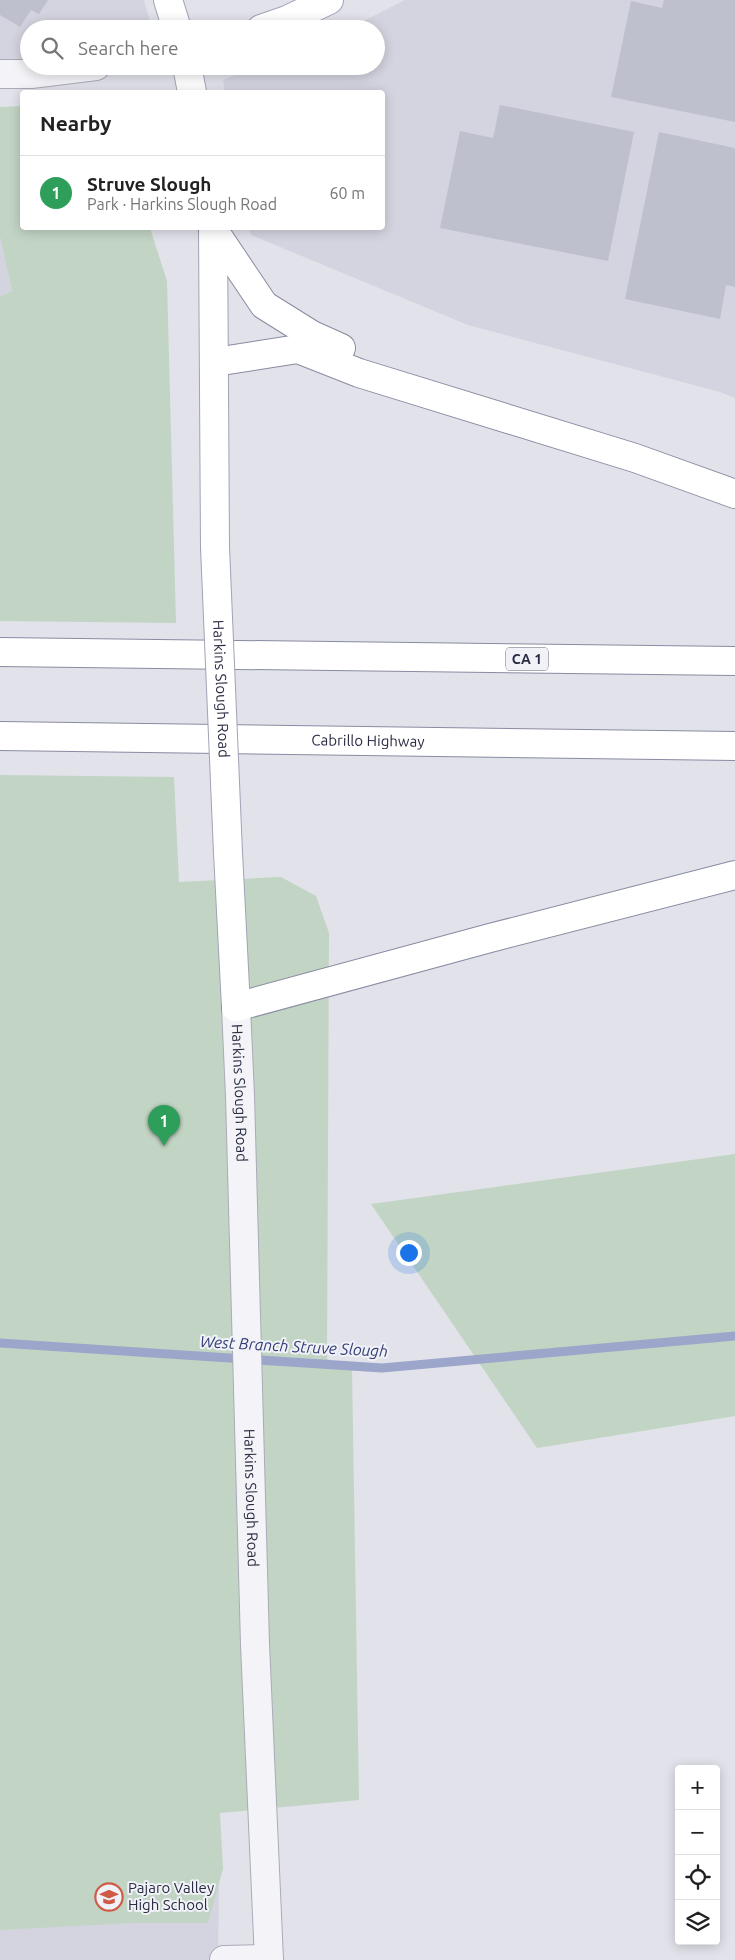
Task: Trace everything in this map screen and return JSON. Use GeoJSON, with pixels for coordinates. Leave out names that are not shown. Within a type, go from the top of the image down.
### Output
{"type":"FeatureCollection","features":[{"type":"Feature","properties":{"kind":"main road"},"geometry":{"type":"LineString","coordinates":[[168,0],[174,20]]}},
{"type":"Feature","properties":{"kind":"main road"},"geometry":{"type":"LineString","coordinates":[[288,20],[329,0]]}},
{"type":"Feature","properties":{"kind":"main road"},"geometry":{"type":"LineString","coordinates":[[189,75],[192,90]]}},
{"type":"Feature","properties":{"kind":"main road","name":"Harkins Slough Road"},"geometry":{"type":"LineString","coordinates":[[213,230],[215,547],[236,1007]]}},
{"type":"Feature","properties":{"kind":"main road"},"geometry":{"type":"LineString","coordinates":[[214,230],[264,305],[312,336],[364,358],[735,494]]}},
{"type":"Feature","properties":{"kind":"main road"},"geometry":{"type":"LineString","coordinates":[[215,362],[298,349],[360,373],[635,458]]}},
{"type":"Feature","properties":{"kind":"main road","name":"CA 1"},"geometry":{"type":"LineString","coordinates":[[0,652],[735,661]]}},
{"type":"Feature","properties":{"kind":"main road","name":"Cabrillo Highway"},"geometry":{"type":"LineString","coordinates":[[0,736],[735,746]]}},
{"type":"Feature","properties":{"kind":"main road"},"geometry":{"type":"LineString","coordinates":[[236,1007],[490,938],[735,875]]}},
{"type":"Feature","properties":{"kind":"street"},"geometry":{"type":"LineString","coordinates":[[0,74],[20,74]]}},
{"type":"Feature","properties":{"kind":"street","name":"Harkins Slough Road"},"geometry":{"type":"LineString","coordinates":[[236,1007],[255,1644],[269,1960]]}},
{"type":"Feature","properties":{"kind":"street"},"geometry":{"type":"LineString","coordinates":[[224,1960],[269,1960]]}},
{"type":"Feature","properties":{"kind":"shaded area"},"geometry":{"type":"Polygon","coordinates":[[[0,0],[144,0],[150,20],[20,20],[20,66],[0,70],[0,0]]]}},
{"type":"Feature","properties":{"kind":"shaded area"},"geometry":{"type":"Polygon","coordinates":[[[405,0],[735,0],[735,398],[720,392],[468,325],[251,235],[250,230],[385,230],[385,90],[225,90],[223,80],[235,75],[385,75],[385,20],[366,20],[405,0]]]}},
{"type":"Feature","properties":{"kind":"shaded area"},"geometry":{"type":"Polygon","coordinates":[[[0,237],[12,291],[0,296],[0,237]]]}},
{"type":"Feature","properties":{"kind":"shaded area","name":"Pajaro Valley High School"},"geometry":{"type":"Polygon","coordinates":[[[220,1807],[218,1960],[0,1960],[0,1834],[220,1807]]]}},
{"type":"Feature","properties":{"kind":"green space"},"geometry":{"type":"Polygon","coordinates":[[[20,106],[20,230],[151,230],[167,281],[176,623],[0,621],[0,296],[12,291],[0,237],[0,107],[20,106]]]}},
{"type":"Feature","properties":{"kind":"green space"},"geometry":{"type":"Polygon","coordinates":[[[0,775],[174,777],[179,882],[281,877],[316,896],[329,933],[327,1359],[352,1369],[359,1800],[220,1813],[223,1869],[208,1923],[130,1923],[0,1930],[0,775]]]}},
{"type":"Feature","properties":{"kind":"green space"},"geometry":{"type":"Polygon","coordinates":[[[735,1154],[735,1416],[537,1448],[371,1204],[735,1154]]]}},
{"type":"Feature","properties":{"kind":"building"},"geometry":{"type":"Polygon","coordinates":[[[0,0],[48,0],[39,14],[31,10],[25,20],[20,20],[20,27],[0,15],[0,0]]]}},
{"type":"Feature","properties":{"kind":"building"},"geometry":{"type":"Polygon","coordinates":[[[664,0],[735,0],[735,122],[611,97],[631,1],[662,8],[664,0]]]}},
{"type":"Feature","properties":{"kind":"building"},"geometry":{"type":"Polygon","coordinates":[[[500,105],[634,132],[608,261],[440,228],[460,131],[493,138],[500,105]]]}},
{"type":"Feature","properties":{"kind":"building"},"geometry":{"type":"Polygon","coordinates":[[[659,132],[735,148],[735,287],[726,285],[720,319],[625,299],[659,132]]]}},
{"type":"Feature","properties":{"kind":"waterway","name":"West Branch Struve Slough"},"geometry":{"type":"LineString","coordinates":[[0,1343],[382,1368],[735,1336]]}},
{"type":"Feature","properties":{"kind":"place","name":"Struve Slough"},"geometry":{"type":"Point","coordinates":[164,1146]}},
{"type":"Feature","properties":{"kind":"place","name":"Pajaro Valley High School"},"geometry":{"type":"Point","coordinates":[109,1897]}}]}
